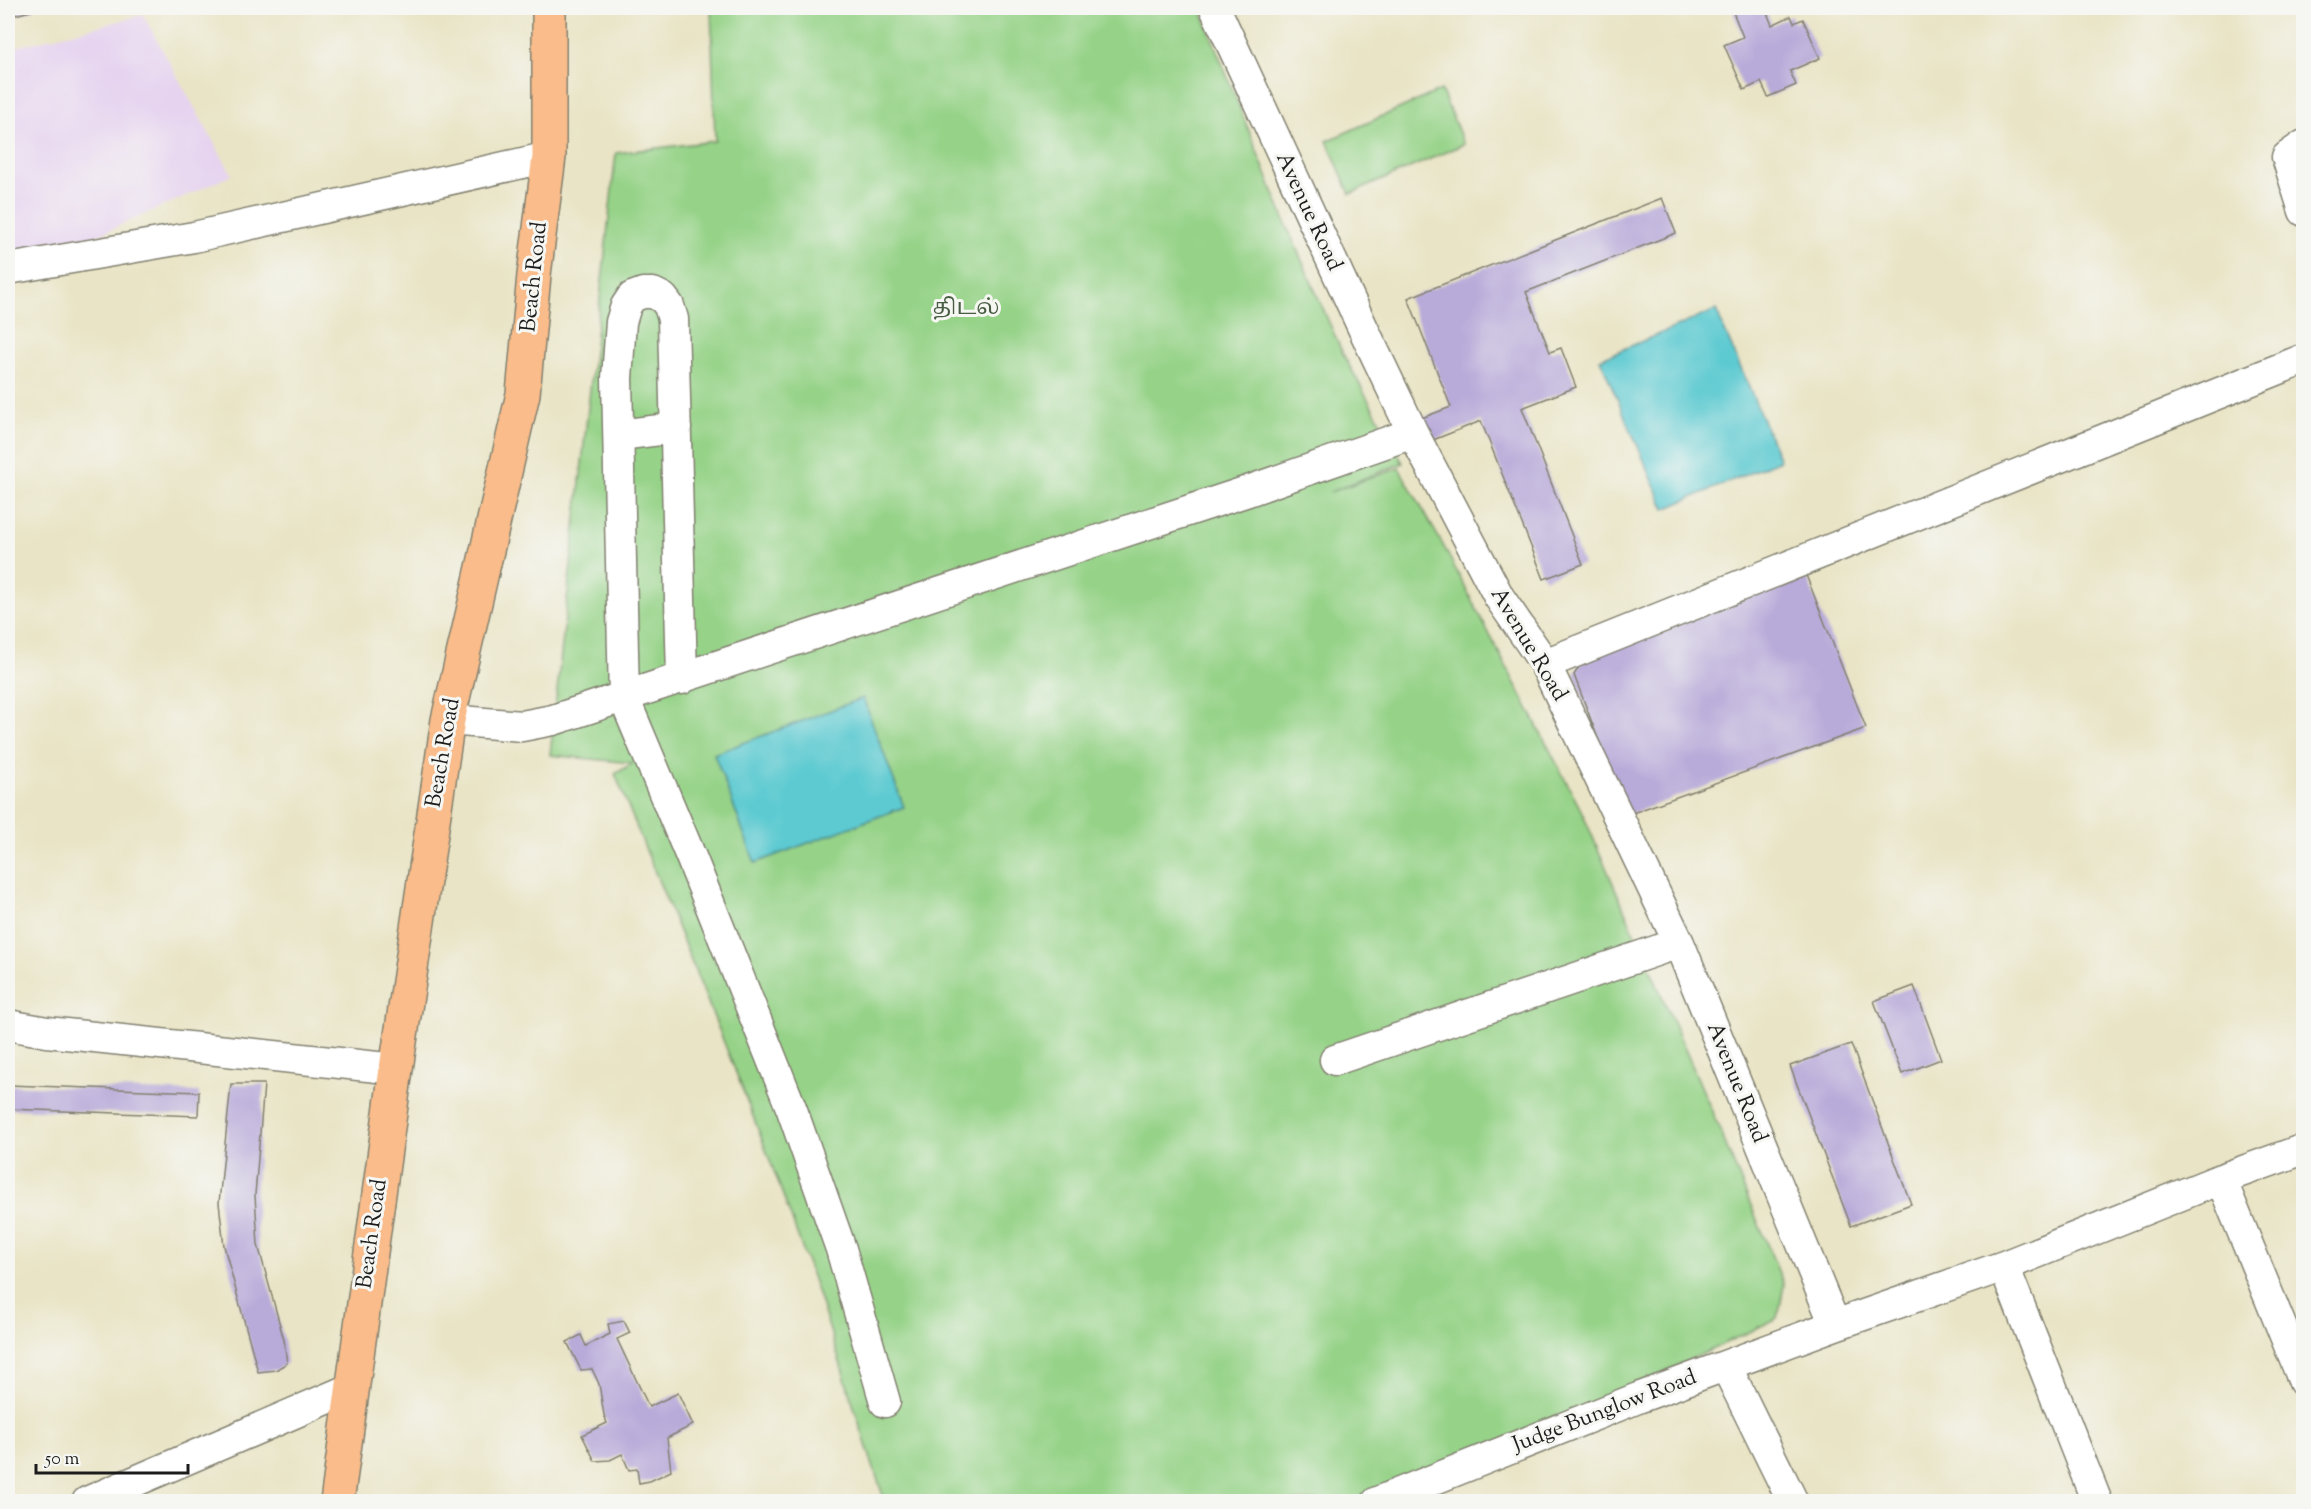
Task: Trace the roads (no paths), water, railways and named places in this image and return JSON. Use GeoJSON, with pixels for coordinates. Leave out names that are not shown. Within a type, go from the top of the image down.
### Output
{"type":"FeatureCollection","features":[{"type":"Feature","properties":{"kind":"main road","name":"Beach Road"},"geometry":{"type":"LineString","coordinates":[[337,1502],[396,1069],[448,720],[523,394],[534,275],[549,157],[549,8]]}},
{"type":"Feature","properties":{"kind":"street","name":"Avenue Road"},"geometry":{"type":"LineString","coordinates":[[1215,8],[1413,433],[1499,597],[1545,664],[1679,943],[1835,1325]]}},
{"type":"Feature","properties":{"kind":"street"},"geometry":{"type":"LineString","coordinates":[[2304,145],[2287,157],[2304,211]]}},
{"type":"Feature","properties":{"kind":"street"},"geometry":{"type":"LineString","coordinates":[[8,269],[194,237],[549,157]]}},
{"type":"Feature","properties":{"kind":"street"},"geometry":{"type":"LineString","coordinates":[[682,679],[673,319],[669,306],[663,298],[653,293],[643,293],[632,297],[626,306],[621,322],[617,378],[624,698],[691,857],[792,1110],[841,1249],[885,1402]]}},
{"type":"Feature","properties":{"kind":"street"},"geometry":{"type":"LineString","coordinates":[[1545,664],[2304,358]]}},
{"type":"Feature","properties":{"kind":"street"},"geometry":{"type":"LineString","coordinates":[[619,435],[676,428]]}},
{"type":"Feature","properties":{"kind":"street"},"geometry":{"type":"LineString","coordinates":[[448,720],[522,726],[553,720],[682,679],[1413,433]]}},
{"type":"Feature","properties":{"kind":"street"},"geometry":{"type":"LineString","coordinates":[[1335,1060],[1679,943]]}},
{"type":"Feature","properties":{"kind":"street"},"geometry":{"type":"LineString","coordinates":[[8,1026],[396,1069]]}},
{"type":"Feature","properties":{"kind":"street","name":"Judge Bunglow Road"},"geometry":{"type":"LineString","coordinates":[[1394,1498],[1638,1398],[1835,1325],[2004,1266],[2221,1179],[2304,1149]]}},
{"type":"Feature","properties":{"kind":"street"},"geometry":{"type":"LineString","coordinates":[[2221,1179],[2301,1368]]}},
{"type":"Feature","properties":{"kind":"street"},"geometry":{"type":"LineString","coordinates":[[2004,1266],[2097,1502]]}},
{"type":"Feature","properties":{"kind":"street"},"geometry":{"type":"LineString","coordinates":[[1726,1366],[1793,1502]]}},
{"type":"Feature","properties":{"kind":"street"},"geometry":{"type":"LineString","coordinates":[[87,1502],[352,1388]]}},
{"type":"Feature","properties":{"kind":"water"},"geometry":{"type":"Polygon","coordinates":[[[1716,310],[1780,460],[1665,509],[1600,359],[1716,310]]]}},
{"type":"Feature","properties":{"kind":"water"},"geometry":{"type":"Polygon","coordinates":[[[863,698],[904,807],[755,863],[714,754],[863,698]]]}},
{"type":"Feature","properties":{"kind":"park label","name":"திடல்"},"geometry":{"type":"Point","coordinates":[966,309]}}]}
